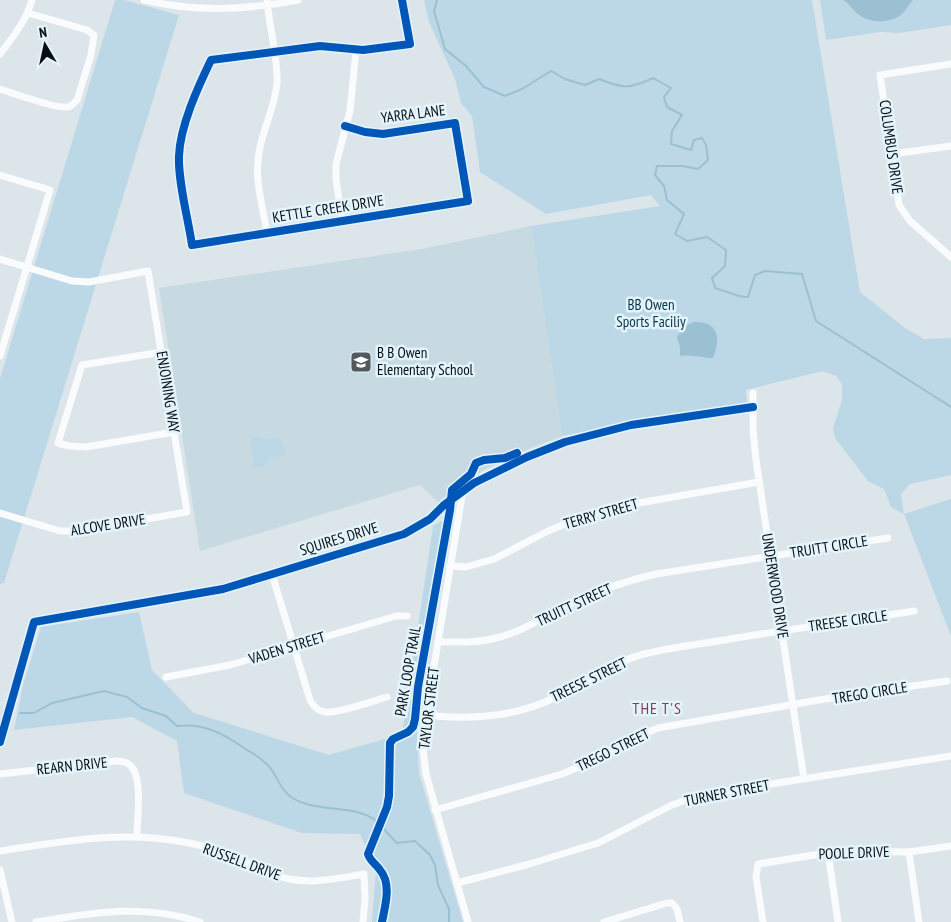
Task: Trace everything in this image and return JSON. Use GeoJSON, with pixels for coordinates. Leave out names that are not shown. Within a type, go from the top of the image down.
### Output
{"type":"FeatureCollection","features":[{"type":"Feature","properties":{"kind":"street"},"geometry":{"type":"LineString","coordinates":[[0,54],[28,13],[32,0]]}},
{"type":"Feature","properties":{"kind":"street"},"geometry":{"type":"LineString","coordinates":[[144,0],[212,8],[298,0]]}},
{"type":"Feature","properties":{"kind":"street"},"geometry":{"type":"LineString","coordinates":[[274,52],[323,46],[373,50],[410,44],[402,0]]}},
{"type":"Feature","properties":{"kind":"street"},"geometry":{"type":"LineString","coordinates":[[267,3],[277,74],[276,89],[260,148],[258,163],[267,233]]}},
{"type":"Feature","properties":{"kind":"street"},"geometry":{"type":"LineString","coordinates":[[0,89],[67,108],[77,100],[94,35],[87,30],[28,13]]}},
{"type":"Feature","properties":{"kind":"street"},"geometry":{"type":"LineString","coordinates":[[342,221],[335,169],[337,154],[350,106],[356,50]]}},
{"type":"Feature","properties":{"kind":"street","name":"KETTLE CREEK DRIVE"},"geometry":{"type":"LineString","coordinates":[[274,52],[211,60],[196,92],[180,150],[180,168],[192,245],[468,201]]}},
{"type":"Feature","properties":{"kind":"street","name":"COLUMBUS DRIVE"},"geometry":{"type":"LineString","coordinates":[[951,64],[880,74],[899,205],[910,221],[951,257]]}},
{"type":"Feature","properties":{"kind":"street","name":"YARRA LANE"},"geometry":{"type":"LineString","coordinates":[[345,126],[365,132],[383,134],[455,123],[468,201]]}},
{"type":"Feature","properties":{"kind":"street"},"geometry":{"type":"LineString","coordinates":[[892,154],[951,146]]}},
{"type":"Feature","properties":{"kind":"street"},"geometry":{"type":"LineString","coordinates":[[0,175],[50,190],[2,344],[0,356]]}},
{"type":"Feature","properties":{"kind":"street"},"geometry":{"type":"LineString","coordinates":[[0,259],[27,267]]}},
{"type":"Feature","properties":{"kind":"street","name":"ENJOINING WAY"},"geometry":{"type":"LineString","coordinates":[[27,267],[72,281],[89,282],[148,271],[187,512]]}},
{"type":"Feature","properties":{"kind":"street"},"geometry":{"type":"LineString","coordinates":[[162,352],[82,365],[58,443],[86,447],[174,432]]}},
{"type":"Feature","properties":{"kind":"street","name":"UNDERWOOD DRIVE"},"geometry":{"type":"LineString","coordinates":[[753,393],[754,446],[804,779]]}},
{"type":"Feature","properties":{"kind":"street","name":"SQUIRES DRIVE"},"geometry":{"type":"LineString","coordinates":[[0,742],[34,622],[224,589],[404,534],[430,519],[444,505],[474,483],[527,457],[565,442],[631,425],[752,406]]}},
{"type":"Feature","properties":{"kind":"street","name":"TERRY STREET"},"geometry":{"type":"LineString","coordinates":[[450,566],[466,567],[494,560],[548,531],[579,518],[616,507],[759,482]]}},
{"type":"Feature","properties":{"kind":"street","name":"TAYLOR STREET"},"geometry":{"type":"LineString","coordinates":[[463,490],[426,715],[424,762],[435,810],[468,922]]}},
{"type":"Feature","properties":{"kind":"street","name":"ALCOVE DRIVE"},"geometry":{"type":"LineString","coordinates":[[0,513],[60,532],[77,531],[187,512]]}},
{"type":"Feature","properties":{"kind":"street","name":"TRUITT CIRCLE"},"geometry":{"type":"LineString","coordinates":[[770,556],[888,538]]}},
{"type":"Feature","properties":{"kind":"street","name":"TRUITT STREET"},"geometry":{"type":"LineString","coordinates":[[438,642],[476,642],[496,638],[540,621],[596,592],[624,582],[656,574],[770,556]]}},
{"type":"Feature","properties":{"kind":"street"},"geometry":{"type":"LineString","coordinates":[[272,574],[293,647],[314,707],[324,712],[333,712],[387,697]]}},
{"type":"Feature","properties":{"kind":"street","name":"TREESE CIRCLE"},"geometry":{"type":"LineString","coordinates":[[781,630],[914,611]]}},
{"type":"Feature","properties":{"kind":"street","name":"VADEN STREET"},"geometry":{"type":"LineString","coordinates":[[166,677],[230,665],[396,616],[408,616]]}},
{"type":"Feature","properties":{"kind":"street","name":"TREESE STREET"},"geometry":{"type":"LineString","coordinates":[[426,715],[462,718],[524,710],[554,698],[616,664],[643,655],[781,630]]}},
{"type":"Feature","properties":{"kind":"street","name":"TREGO CIRCLE"},"geometry":{"type":"LineString","coordinates":[[793,705],[946,681]]}},
{"type":"Feature","properties":{"kind":"street","name":"TREGO STREET"},"geometry":{"type":"LineString","coordinates":[[435,810],[562,774],[598,760],[628,741],[658,728],[793,705]]}},
{"type":"Feature","properties":{"kind":"street","name":"TURNER STREET"},"geometry":{"type":"LineString","coordinates":[[457,884],[598,843],[687,799],[700,795],[951,756]]}},
{"type":"Feature","properties":{"kind":"street","name":"REARN DRIVE"},"geometry":{"type":"LineString","coordinates":[[0,774],[116,761],[127,763],[138,778],[137,836]]}},
{"type":"Feature","properties":{"kind":"street","name":"RUSSELL DRIVE"},"geometry":{"type":"LineString","coordinates":[[0,850],[89,838],[137,836],[191,843],[216,850],[270,873],[292,880],[325,880],[364,874],[365,900],[363,922]]}},
{"type":"Feature","properties":{"kind":"street","name":"POOLE DRIVE"},"geometry":{"type":"LineString","coordinates":[[763,922],[756,877],[758,864],[828,852],[868,850],[908,852],[951,846]]}},
{"type":"Feature","properties":{"kind":"street"},"geometry":{"type":"LineString","coordinates":[[828,852],[838,922]]}},
{"type":"Feature","properties":{"kind":"street"},"geometry":{"type":"LineString","coordinates":[[908,852],[919,922]]}},
{"type":"Feature","properties":{"kind":"street"},"geometry":{"type":"LineString","coordinates":[[0,870],[12,922]]}},
{"type":"Feature","properties":{"kind":"street"},"geometry":{"type":"LineString","coordinates":[[604,922],[667,903],[672,903],[677,909],[680,922]]}},
{"type":"Feature","properties":{"kind":"street"},"geometry":{"type":"LineString","coordinates":[[36,922],[124,910],[162,912],[200,922]]}},
{"type":"Feature","properties":{"kind":"shaded area"},"geometry":{"type":"Polygon","coordinates":[[[843,0],[913,0],[898,17],[887,21],[875,21],[863,17],[843,0]]]}},
{"type":"Feature","properties":{"kind":"shaded area","name":"B B Owen Elementary School"},"geometry":{"type":"Polygon","coordinates":[[[531,226],[562,436],[516,454],[476,474],[438,502],[420,485],[200,551],[159,288],[422,249],[531,226]]]}},
{"type":"Feature","properties":{"kind":"shaded area"},"geometry":{"type":"Polygon","coordinates":[[[702,322],[709,325],[716,332],[717,344],[713,358],[680,356],[677,338],[688,324],[702,322]]]}},
{"type":"Feature","properties":{"kind":"green space"},"geometry":{"type":"Polygon","coordinates":[[[115,0],[124,0],[179,15],[4,583],[0,584],[0,379],[115,0]]]}},
{"type":"Feature","properties":{"kind":"green space","name":"BB Owen Sports Faciliy"},"geometry":{"type":"Polygon","coordinates":[[[424,0],[812,0],[860,292],[905,328],[924,339],[951,338],[951,475],[910,484],[901,494],[904,514],[891,507],[884,489],[868,481],[835,438],[833,428],[842,400],[842,384],[836,376],[823,371],[746,390],[747,404],[562,436],[531,226],[660,206],[651,195],[546,214],[480,172],[472,116],[461,103],[455,79],[429,22],[424,0]]]}},
{"type":"Feature","properties":{"kind":"green space"},"geometry":{"type":"Polygon","coordinates":[[[820,0],[951,0],[951,25],[899,33],[880,32],[826,40],[820,0]]]}},
{"type":"Feature","properties":{"kind":"green space"},"geometry":{"type":"Polygon","coordinates":[[[259,437],[266,440],[281,438],[285,454],[269,458],[264,467],[256,468],[254,466],[250,440],[259,437]]]}},
{"type":"Feature","properties":{"kind":"green space"},"geometry":{"type":"Polygon","coordinates":[[[951,499],[951,636],[904,514],[951,499]]]}},
{"type":"Feature","properties":{"kind":"green space"},"geometry":{"type":"Polygon","coordinates":[[[453,514],[417,732],[419,773],[463,922],[372,922],[376,869],[360,834],[302,833],[184,793],[177,741],[132,717],[14,730],[23,685],[41,627],[139,612],[152,670],[194,713],[329,755],[402,734],[433,526],[453,514]]]}},
{"type":"Feature","properties":{"kind":"waterway"},"geometry":{"type":"LineString","coordinates":[[437,0],[434,11],[445,49],[466,66],[484,87],[505,96],[522,89],[551,71],[565,79],[585,85],[599,79],[615,85],[632,86],[653,78],[671,88],[664,97],[667,107],[682,115],[672,131],[671,144],[691,150],[694,140],[702,138],[706,145],[708,160],[698,169],[683,166],[657,166],[655,175],[664,186],[667,200],[684,214],[675,234],[687,241],[707,237],[726,250],[725,266],[712,278],[715,288],[748,297],[755,275],[765,271],[802,274],[816,321],[951,407]]}},
{"type":"Feature","properties":{"kind":"waterway"},"geometry":{"type":"LineString","coordinates":[[20,713],[34,713],[52,703],[104,691],[127,697],[142,708],[166,716],[177,726],[197,726],[214,731],[260,758],[266,763],[285,791],[300,802],[363,814],[375,820],[397,843],[415,841],[430,855],[435,865],[438,885],[449,909],[449,922]]}},
{"type":"Feature","properties":{"kind":"cycle path"},"geometry":{"type":"LineString","coordinates":[[345,126],[365,132],[383,134],[455,123],[468,201],[192,245],[180,177],[180,144],[190,107],[211,60],[320,46],[363,50],[410,44],[402,0]]}},
{"type":"Feature","properties":{"kind":"cycle path"},"geometry":{"type":"LineString","coordinates":[[0,742],[34,622],[223,589],[404,534],[430,519],[444,505],[474,483],[527,457],[565,442],[631,425],[753,407]]}},
{"type":"Feature","properties":{"kind":"cycle path","name":"PARK LOOP TRAIL"},"geometry":{"type":"LineString","coordinates":[[382,922],[387,895],[386,882],[384,876],[368,854],[387,807],[390,743],[393,739],[408,732],[413,727],[415,719],[418,687],[452,490],[471,474],[476,463],[484,460],[505,458],[517,453]]}},
{"type":"Feature","properties":{"kind":"place","name":"B B Owen Elementary School"},"geometry":{"type":"Point","coordinates":[361,362]}},
{"type":"Feature","properties":{"kind":"district","name":"THE T'S"},"geometry":{"type":"Point","coordinates":[657,708]}}]}
